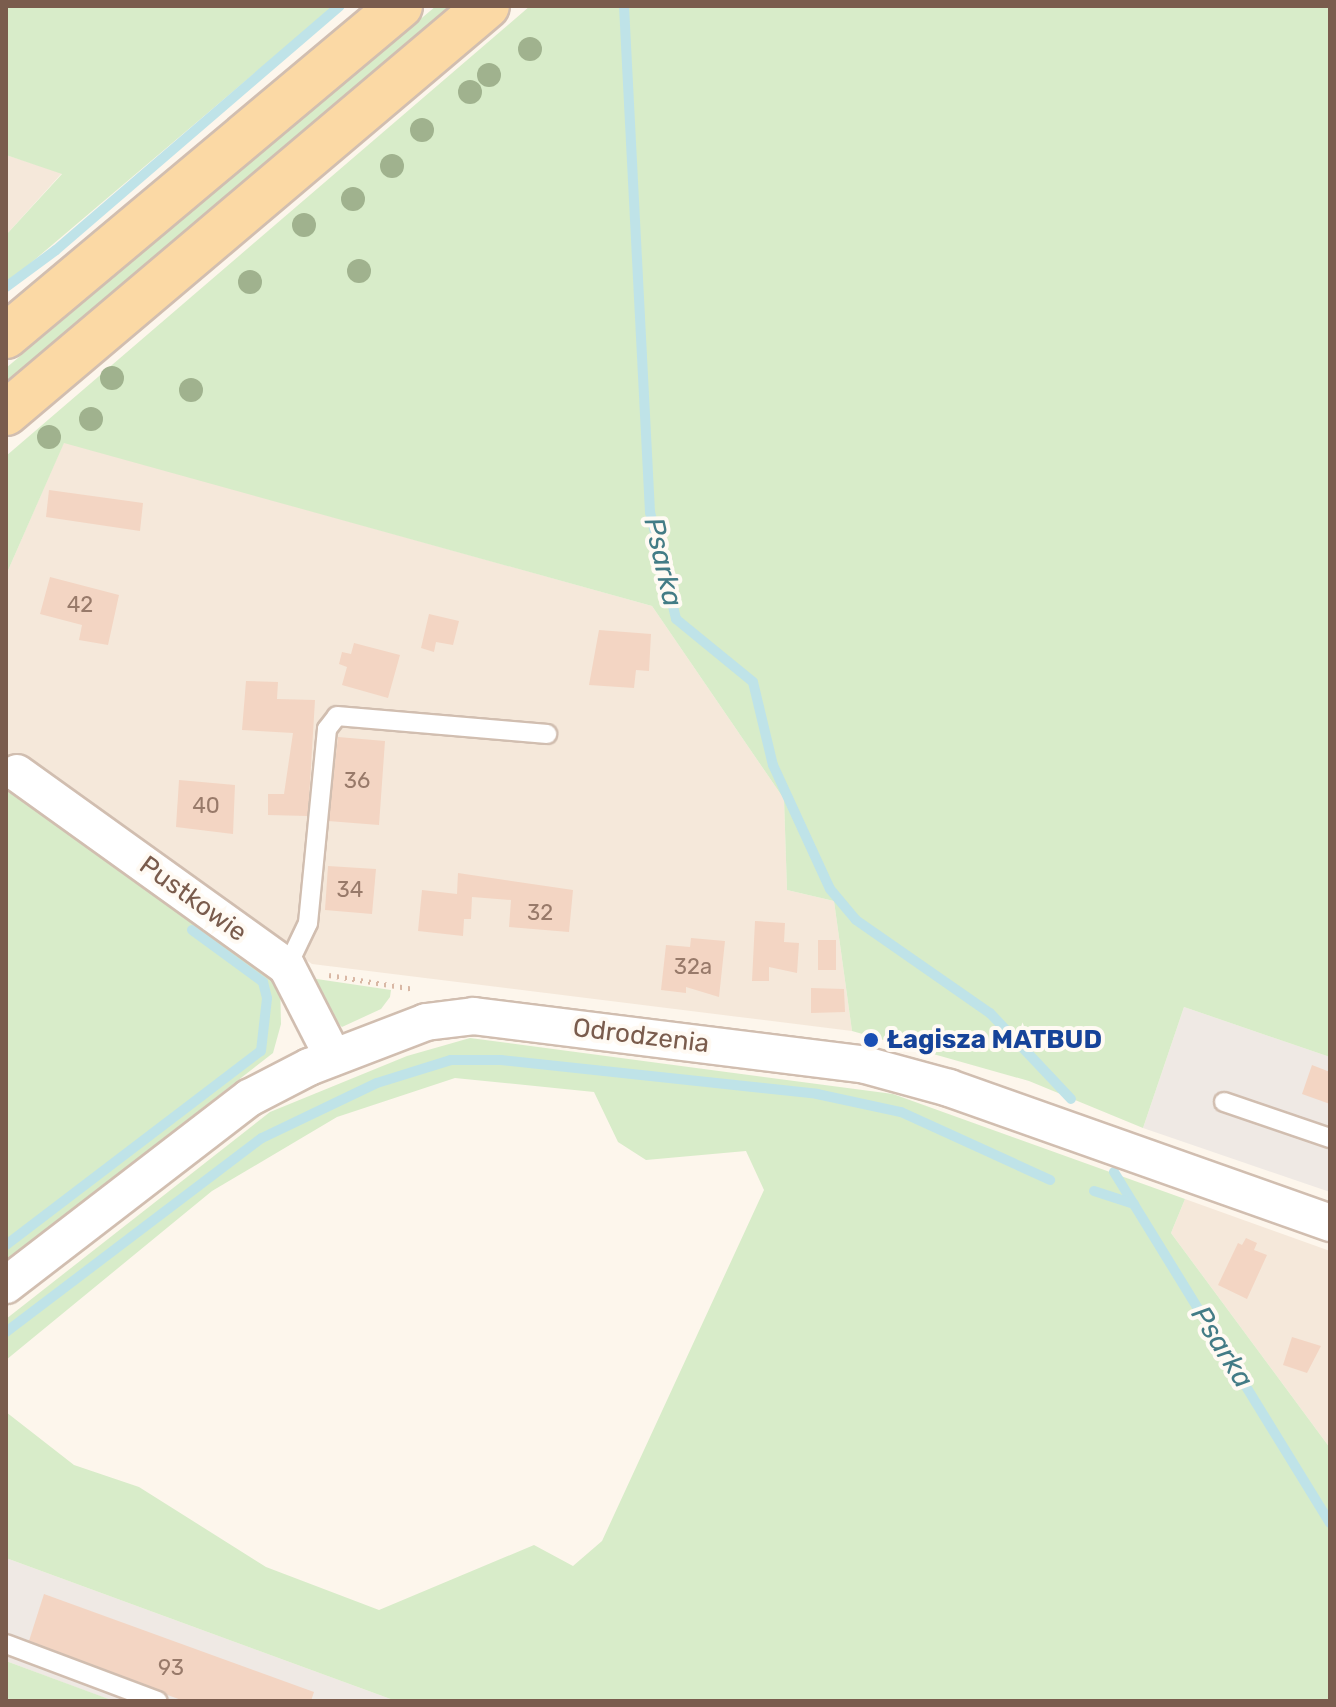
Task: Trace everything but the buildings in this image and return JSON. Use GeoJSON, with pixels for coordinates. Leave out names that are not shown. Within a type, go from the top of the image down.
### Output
{"type":"FeatureCollection","features":[{"type":"Feature","properties":{"kind":"main road"},"geometry":{"type":"LineString","coordinates":[[6,336],[400,6]]}},
{"type":"Feature","properties":{"kind":"main road"},"geometry":{"type":"LineString","coordinates":[[6,413],[487,6]]}},
{"type":"Feature","properties":{"kind":"street","name":"Pustkowie"},"geometry":{"type":"LineString","coordinates":[[17,773],[287,967],[333,1057]]}},
{"type":"Feature","properties":{"kind":"street","name":"Odrodzenia"},"geometry":{"type":"LineString","coordinates":[[6,1285],[249,1098],[333,1057],[426,1022],[474,1016],[865,1065],[1329,1218]]}},
{"type":"Feature","properties":{"kind":"lane"},"geometry":{"type":"LineString","coordinates":[[287,967],[308,923],[327,729],[337,716],[547,734]]}},
{"type":"Feature","properties":{"kind":"lane"},"geometry":{"type":"LineString","coordinates":[[1224,1102],[1330,1138]]}},
{"type":"Feature","properties":{"kind":"lane"},"geometry":{"type":"LineString","coordinates":[[6,1644],[158,1701]]}},
{"type":"Feature","properties":{"kind":"shaded area"},"geometry":{"type":"Polygon","coordinates":[[[6,155],[62,173],[6,235],[6,155]]]}},
{"type":"Feature","properties":{"kind":"shaded area"},"geometry":{"type":"Polygon","coordinates":[[[64,442],[652,606],[784,799],[787,890],[834,901],[852,1031],[312,964],[6,753],[6,575],[64,442]]]}},
{"type":"Feature","properties":{"kind":"shaded area"},"geometry":{"type":"Polygon","coordinates":[[[1184,1007],[1330,1057],[1330,1192],[1143,1128],[1184,1007]]]}},
{"type":"Feature","properties":{"kind":"shaded area"},"geometry":{"type":"Polygon","coordinates":[[[1185,1199],[1330,1251],[1330,1448],[1171,1233],[1185,1199]]]}},
{"type":"Feature","properties":{"kind":"shaded area"},"geometry":{"type":"Polygon","coordinates":[[[6,1558],[396,1701],[113,1701],[6,1661],[6,1558]]]}},
{"type":"Feature","properties":{"kind":"green space"},"geometry":{"type":"Polygon","coordinates":[[[6,6],[334,6],[6,284],[6,235],[62,174],[6,155],[6,6]]]}},
{"type":"Feature","properties":{"kind":"green space"},"geometry":{"type":"Polygon","coordinates":[[[436,6],[460,6],[6,391],[6,368],[436,6]]]}},
{"type":"Feature","properties":{"kind":"green space"},"geometry":{"type":"Polygon","coordinates":[[[530,6],[1330,6],[1330,1057],[1184,1007],[1143,1128],[1029,1081],[852,1031],[834,901],[787,890],[784,799],[652,606],[64,443],[6,575],[6,456],[530,6]]]}},
{"type":"Feature","properties":{"kind":"green space"},"geometry":{"type":"Polygon","coordinates":[[[6,790],[280,979],[281,1024],[273,1053],[6,1261],[6,790]]]}},
{"type":"Feature","properties":{"kind":"green space"},"geometry":{"type":"Polygon","coordinates":[[[310,978],[391,990],[390,997],[381,1009],[342,1027],[323,1010],[310,978]]]}},
{"type":"Feature","properties":{"kind":"green space"},"geometry":{"type":"Polygon","coordinates":[[[470,1038],[893,1094],[1185,1199],[1171,1233],[1330,1448],[1330,1701],[396,1701],[6,1558],[6,1412],[74,1465],[139,1487],[266,1567],[379,1610],[534,1545],[573,1566],[602,1541],[764,1190],[746,1151],[646,1160],[618,1142],[594,1092],[455,1078],[337,1117],[212,1191],[6,1360],[6,1319],[270,1112],[407,1056],[470,1038]]]}},
{"type":"Feature","properties":{"kind":"green space"},"geometry":{"type":"Polygon","coordinates":[[[6,1661],[114,1701],[6,1701],[6,1661]]]}},
{"type":"Feature","properties":{"kind":"waterway"},"geometry":{"type":"LineString","coordinates":[[6,287],[56,250],[340,6]]}},
{"type":"Feature","properties":{"kind":"waterway","name":"Psarka"},"geometry":{"type":"LineString","coordinates":[[624,6],[650,512],[676,619],[753,682],[773,765],[830,889],[856,920],[990,1013],[1071,1099]]}},
{"type":"Feature","properties":{"kind":"waterway"},"geometry":{"type":"LineString","coordinates":[[6,1245],[261,1051],[267,998],[263,982],[192,930]]}},
{"type":"Feature","properties":{"kind":"waterway"},"geometry":{"type":"LineString","coordinates":[[6,1332],[262,1138],[377,1083],[451,1060],[501,1060],[817,1094],[901,1112],[1050,1180]]}},
{"type":"Feature","properties":{"kind":"waterway","name":"Psarka"},"geometry":{"type":"LineString","coordinates":[[1114,1172],[1330,1523]]}},
{"type":"Feature","properties":{"kind":"waterway"},"geometry":{"type":"LineString","coordinates":[[1094,1191],[1134,1204]]}},
{"type":"Feature","properties":{"kind":"place","name":"Łagisza MATBUD"},"geometry":{"type":"Point","coordinates":[871,1040]}}]}
